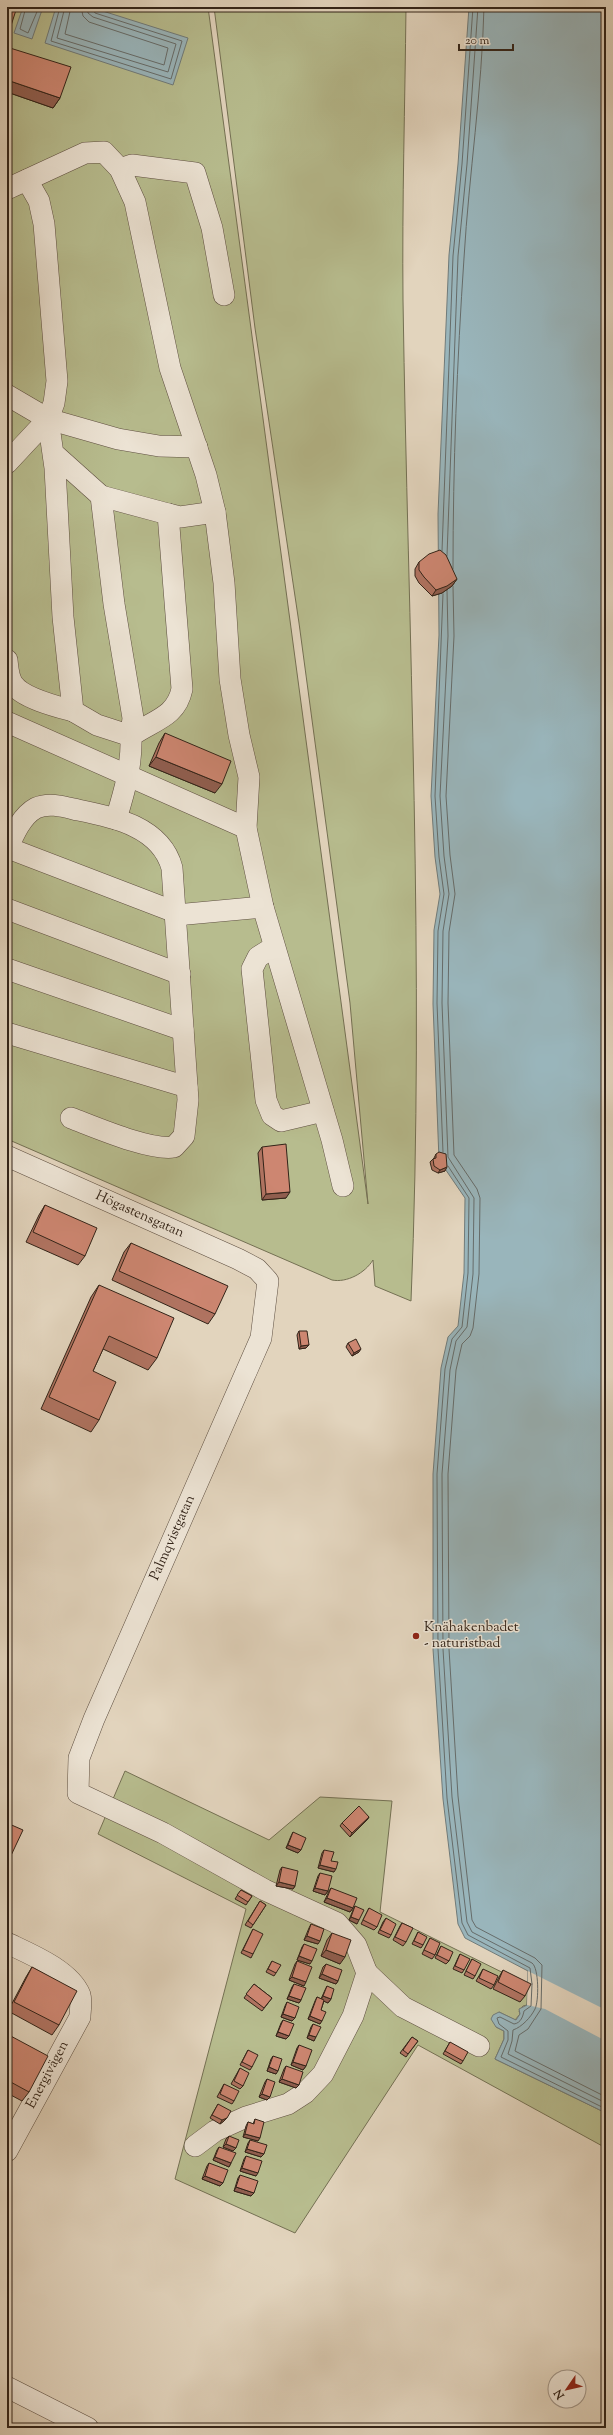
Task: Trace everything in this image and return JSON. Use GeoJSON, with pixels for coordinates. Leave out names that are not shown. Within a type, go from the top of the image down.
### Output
{"type":"FeatureCollection","features":[{"type":"Feature","properties":{"kind":"street"},"geometry":{"type":"LineString","coordinates":[[7,189],[85,153],[97,151],[104,152],[120,169],[135,202],[170,368],[197,447],[214,512],[224,583],[230,679],[239,735],[249,777],[246,828],[263,906],[323,1111],[343,1186]]}},
{"type":"Feature","properties":{"kind":"street"},"geometry":{"type":"LineString","coordinates":[[120,169],[132,165],[195,173],[212,228],[224,295]]}},
{"type":"Feature","properties":{"kind":"street"},"geometry":{"type":"LineString","coordinates":[[27,180],[39,201],[44,224],[56,352],[57,381],[48,419],[53,453],[63,616],[73,711]]}},
{"type":"Feature","properties":{"kind":"street"},"geometry":{"type":"LineString","coordinates":[[7,395],[48,419],[118,439],[159,446],[197,447]]}},
{"type":"Feature","properties":{"kind":"street"},"geometry":{"type":"LineString","coordinates":[[7,463],[48,419]]}},
{"type":"Feature","properties":{"kind":"street"},"geometry":{"type":"LineString","coordinates":[[53,453],[101,496],[180,516],[214,512]]}},
{"type":"Feature","properties":{"kind":"street"},"geometry":{"type":"LineString","coordinates":[[101,496],[114,604],[133,718],[131,736],[132,757],[129,777],[116,819]]}},
{"type":"Feature","properties":{"kind":"street"},"geometry":{"type":"LineString","coordinates":[[131,736],[148,724],[170,712],[179,702],[182,689],[168,514]]}},
{"type":"Feature","properties":{"kind":"street"},"geometry":{"type":"LineString","coordinates":[[7,660],[9,676],[14,685],[20,691],[52,705],[73,711],[97,725],[131,736]]}},
{"type":"Feature","properties":{"kind":"street"},"geometry":{"type":"LineString","coordinates":[[7,722],[246,828]]}},
{"type":"Feature","properties":{"kind":"street"},"geometry":{"type":"LineString","coordinates":[[71,1118],[160,1147],[174,1146],[184,1136],[187,1087],[180,974],[175,914],[172,868],[166,852],[153,838],[128,822],[61,806],[42,806],[35,809],[24,819],[7,849],[175,914],[263,906]]}},
{"type":"Feature","properties":{"kind":"street"},"geometry":{"type":"LineString","coordinates":[[7,909],[180,974]]}},
{"type":"Feature","properties":{"kind":"street"},"geometry":{"type":"LineString","coordinates":[[274,946],[258,957],[252,969],[266,1100],[272,1115],[281,1121],[323,1111]]}},
{"type":"Feature","properties":{"kind":"street"},"geometry":{"type":"LineString","coordinates":[[7,969],[183,1030]]}},
{"type":"Feature","properties":{"kind":"street"},"geometry":{"type":"LineString","coordinates":[[7,1033],[187,1087]]}},
{"type":"Feature","properties":{"kind":"street","name":"Högastensgatan"},"geometry":{"type":"LineString","coordinates":[[7,1156],[238,1259],[257,1269],[268,1281]]}},
{"type":"Feature","properties":{"kind":"street","name":"Palmqvistgatan"},"geometry":{"type":"LineString","coordinates":[[268,1281],[261,1338],[94,1719],[79,1758],[78,1793],[163,1833],[265,1890],[337,1923],[356,1945],[367,1973]]}},
{"type":"Feature","properties":{"kind":"street","name":"Energivägen"},"geometry":{"type":"LineString","coordinates":[[7,1943],[53,1967],[73,1984],[81,1996],[80,2017],[14,2121],[7,2151]]}},
{"type":"Feature","properties":{"kind":"street"},"geometry":{"type":"LineString","coordinates":[[195,2146],[215,2131],[246,2117],[288,2104],[305,2093],[323,2074],[353,2016],[367,1973],[403,2007],[479,2046]]}},
{"type":"Feature","properties":{"kind":"street"},"geometry":{"type":"LineString","coordinates":[[7,2387],[88,2428]]}},
{"type":"Feature","properties":{"kind":"green space"},"geometry":{"type":"Polygon","coordinates":[[[7,7],[208,7],[368,1204],[350,1003],[299,623],[255,328],[214,7],[406,7],[403,300],[416,926],[415,1176],[411,1301],[375,1286],[373,1260],[370,1265],[355,1276],[344,1280],[332,1280],[7,1139],[7,759],[11,751],[7,749],[7,7]]]}},
{"type":"Feature","properties":{"kind":"green space"},"geometry":{"type":"Polygon","coordinates":[[[125,1771],[269,1840],[320,1797],[392,1801],[380,1912],[528,1985],[527,2005],[523,2006],[519,2011],[520,2014],[515,2020],[499,2012],[496,2027],[504,2031],[504,2039],[495,2059],[606,2113],[606,2148],[418,2045],[295,2233],[175,2179],[246,1909],[98,1834],[125,1771]]]}},
{"type":"Feature","properties":{"kind":"water"},"geometry":{"type":"Polygon","coordinates":[[[23,7],[43,7],[32,39],[14,33],[23,7]]]}},
{"type":"Feature","properties":{"kind":"water"},"geometry":{"type":"Polygon","coordinates":[[[56,7],[90,7],[188,38],[173,85],[45,43],[56,7]]]}},
{"type":"Feature","properties":{"kind":"water"},"geometry":{"type":"Polygon","coordinates":[[[469,7],[606,7],[606,2113],[495,2059],[504,2039],[504,2031],[496,2027],[491,2019],[493,2015],[499,2012],[516,2020],[520,2014],[519,2009],[527,2005],[528,1971],[465,1938],[458,1924],[443,1799],[433,1649],[433,1474],[441,1368],[448,1337],[458,1326],[464,1273],[465,1198],[439,1160],[433,1004],[434,930],[440,894],[435,857],[431,796],[439,635],[438,514],[449,255],[458,164],[469,7]]]}},
{"type":"Feature","properties":{"kind":"pier"},"geometry":{"type":"Polygon","coordinates":[[[528,1971],[606,2010],[606,2041],[545,2009],[527,2005],[528,1971]]]}},
{"type":"Feature","properties":{"kind":"building"},"geometry":{"type":"Polygon","coordinates":[[[7,7],[17,7],[7,38],[7,7]]]}},
{"type":"Feature","properties":{"kind":"building"},"geometry":{"type":"Polygon","coordinates":[[[10,48],[71,67],[60,98],[7,80],[7,60],[10,48]]]}},
{"type":"Feature","properties":{"kind":"building"},"geometry":{"type":"Polygon","coordinates":[[[7,153],[11,161],[7,163],[7,153]]]}},
{"type":"Feature","properties":{"kind":"building"},"geometry":{"type":"Polygon","coordinates":[[[440,550],[446,555],[457,579],[447,586],[436,590],[419,570],[419,562],[429,554],[440,550]]]}},
{"type":"Feature","properties":{"kind":"building"},"geometry":{"type":"Polygon","coordinates":[[[165,733],[231,761],[222,784],[156,757],[165,733]]]}},
{"type":"Feature","properties":{"kind":"building"},"geometry":{"type":"Polygon","coordinates":[[[286,1144],[290,1192],[266,1194],[262,1147],[286,1144]]]}},
{"type":"Feature","properties":{"kind":"building"},"geometry":{"type":"Polygon","coordinates":[[[439,1152],[446,1154],[447,1167],[440,1170],[434,1166],[433,1159],[436,1158],[436,1154],[439,1152]]]}},
{"type":"Feature","properties":{"kind":"building"},"geometry":{"type":"Polygon","coordinates":[[[45,1205],[97,1228],[85,1256],[33,1232],[45,1205]]]}},
{"type":"Feature","properties":{"kind":"building"},"geometry":{"type":"Polygon","coordinates":[[[131,1243],[228,1286],[215,1314],[119,1271],[131,1243]]]}},
{"type":"Feature","properties":{"kind":"building"},"geometry":{"type":"Polygon","coordinates":[[[99,1285],[174,1318],[157,1358],[109,1336],[93,1371],[116,1382],[99,1420],[49,1397],[99,1285]]]}},
{"type":"Feature","properties":{"kind":"building"},"geometry":{"type":"Polygon","coordinates":[[[299,1331],[307,1331],[309,1345],[301,1346],[299,1331]]]}},
{"type":"Feature","properties":{"kind":"building"},"geometry":{"type":"Polygon","coordinates":[[[356,1339],[361,1349],[354,1353],[348,1343],[356,1339]]]}},
{"type":"Feature","properties":{"kind":"building"},"geometry":{"type":"Polygon","coordinates":[[[359,1806],[369,1817],[352,1833],[342,1823],[359,1806]]]}},
{"type":"Feature","properties":{"kind":"building"},"geometry":{"type":"Polygon","coordinates":[[[7,1823],[23,1830],[7,1864],[7,1823]]]}},
{"type":"Feature","properties":{"kind":"building"},"geometry":{"type":"Polygon","coordinates":[[[293,1832],[306,1838],[301,1850],[288,1845],[293,1832]]]}},
{"type":"Feature","properties":{"kind":"building"},"geometry":{"type":"Polygon","coordinates":[[[324,1850],[334,1852],[331,1861],[338,1862],[336,1869],[320,1865],[324,1850]]]}},
{"type":"Feature","properties":{"kind":"building"},"geometry":{"type":"Polygon","coordinates":[[[282,1867],[298,1871],[295,1886],[279,1882],[282,1867]]]}},
{"type":"Feature","properties":{"kind":"building"},"geometry":{"type":"Polygon","coordinates":[[[320,1873],[332,1876],[328,1891],[315,1888],[320,1873]]]}},
{"type":"Feature","properties":{"kind":"building"},"geometry":{"type":"Polygon","coordinates":[[[331,1888],[357,1898],[353,1908],[327,1898],[331,1888]]]}},
{"type":"Feature","properties":{"kind":"building"},"geometry":{"type":"Polygon","coordinates":[[[241,1890],[252,1896],[248,1902],[237,1895],[241,1890]]]}},
{"type":"Feature","properties":{"kind":"building"},"geometry":{"type":"Polygon","coordinates":[[[260,1901],[266,1905],[253,1925],[248,1921],[260,1901]]]}},
{"type":"Feature","properties":{"kind":"building"},"geometry":{"type":"Polygon","coordinates":[[[355,1906],[364,1910],[359,1920],[351,1917],[355,1906]]]}},
{"type":"Feature","properties":{"kind":"building"},"geometry":{"type":"Polygon","coordinates":[[[369,1908],[382,1915],[377,1927],[363,1920],[369,1908]]]}},
{"type":"Feature","properties":{"kind":"building"},"geometry":{"type":"Polygon","coordinates":[[[386,1918],[396,1924],[391,1935],[380,1930],[386,1918]]]}},
{"type":"Feature","properties":{"kind":"building"},"geometry":{"type":"Polygon","coordinates":[[[402,1923],[413,1928],[406,1942],[395,1937],[402,1923]]]}},
{"type":"Feature","properties":{"kind":"building"},"geometry":{"type":"Polygon","coordinates":[[[311,1924],[324,1929],[320,1941],[307,1936],[311,1924]]]}},
{"type":"Feature","properties":{"kind":"building"},"geometry":{"type":"Polygon","coordinates":[[[253,1929],[263,1934],[253,1954],[243,1950],[253,1929]]]}},
{"type":"Feature","properties":{"kind":"building"},"geometry":{"type":"Polygon","coordinates":[[[418,1932],[427,1937],[423,1945],[414,1941],[418,1932]]]}},
{"type":"Feature","properties":{"kind":"building"},"geometry":{"type":"Polygon","coordinates":[[[332,1933],[351,1940],[345,1957],[326,1950],[332,1933]]]}},
{"type":"Feature","properties":{"kind":"building"},"geometry":{"type":"Polygon","coordinates":[[[430,1938],[440,1943],[435,1955],[424,1950],[430,1938]]]}},
{"type":"Feature","properties":{"kind":"building"},"geometry":{"type":"Polygon","coordinates":[[[304,1944],[317,1949],[312,1961],[299,1956],[304,1944]]]}},
{"type":"Feature","properties":{"kind":"building"},"geometry":{"type":"Polygon","coordinates":[[[441,1946],[453,1952],[449,1961],[437,1955],[441,1946]]]}},
{"type":"Feature","properties":{"kind":"building"},"geometry":{"type":"Polygon","coordinates":[[[460,1954],[470,1959],[464,1970],[455,1966],[460,1954]]]}},
{"type":"Feature","properties":{"kind":"building"},"geometry":{"type":"Polygon","coordinates":[[[472,1959],[481,1964],[475,1976],[466,1971],[472,1959]]]}},
{"type":"Feature","properties":{"kind":"building"},"geometry":{"type":"Polygon","coordinates":[[[272,1961],[281,1965],[276,1973],[268,1969],[272,1961]]]}},
{"type":"Feature","properties":{"kind":"building"},"geometry":{"type":"Polygon","coordinates":[[[297,1961],[312,1967],[306,1982],[292,1977],[297,1961]]]}},
{"type":"Feature","properties":{"kind":"building"},"geometry":{"type":"Polygon","coordinates":[[[326,1964],[342,1970],[338,1981],[322,1974],[326,1964]]]}},
{"type":"Feature","properties":{"kind":"building"},"geometry":{"type":"Polygon","coordinates":[[[32,1967],[77,1991],[59,2025],[14,2002],[32,1967]]]}},
{"type":"Feature","properties":{"kind":"building"},"geometry":{"type":"Polygon","coordinates":[[[483,1969],[498,1976],[494,1985],[479,1978],[483,1969]]]}},
{"type":"Feature","properties":{"kind":"building"},"geometry":{"type":"Polygon","coordinates":[[[503,1970],[531,1984],[525,1996],[498,1982],[503,1970]]]}},
{"type":"Feature","properties":{"kind":"building"},"geometry":{"type":"Polygon","coordinates":[[[254,1984],[272,1998],[264,2008],[246,1994],[254,1984]]]}},
{"type":"Feature","properties":{"kind":"building"},"geometry":{"type":"Polygon","coordinates":[[[294,1984],[306,1988],[301,2000],[289,1996],[294,1984]]]}},
{"type":"Feature","properties":{"kind":"building"},"geometry":{"type":"Polygon","coordinates":[[[327,1986],[334,1989],[331,1999],[323,1996],[327,1986]]]}},
{"type":"Feature","properties":{"kind":"building"},"geometry":{"type":"Polygon","coordinates":[[[317,1997],[324,2000],[321,2010],[326,2012],[322,2021],[310,2016],[317,1997]]]}},
{"type":"Feature","properties":{"kind":"building"},"geometry":{"type":"Polygon","coordinates":[[[287,2002],[299,2007],[295,2018],[283,2014],[287,2002]]]}},
{"type":"Feature","properties":{"kind":"building"},"geometry":{"type":"Polygon","coordinates":[[[283,2020],[294,2024],[289,2036],[278,2032],[283,2020]]]}},
{"type":"Feature","properties":{"kind":"building"},"geometry":{"type":"Polygon","coordinates":[[[313,2024],[321,2027],[316,2037],[309,2035],[313,2024]]]}},
{"type":"Feature","properties":{"kind":"building"},"geometry":{"type":"Polygon","coordinates":[[[7,2034],[48,2056],[29,2092],[7,2080],[7,2034]]]}},
{"type":"Feature","properties":{"kind":"building"},"geometry":{"type":"Polygon","coordinates":[[[412,2037],[418,2041],[408,2054],[403,2050],[412,2037]]]}},
{"type":"Feature","properties":{"kind":"building"},"geometry":{"type":"Polygon","coordinates":[[[450,2042],[468,2052],[463,2061],[445,2051],[450,2042]]]}},
{"type":"Feature","properties":{"kind":"building"},"geometry":{"type":"Polygon","coordinates":[[[299,2045],[312,2050],[306,2066],[293,2062],[299,2045]]]}},
{"type":"Feature","properties":{"kind":"building"},"geometry":{"type":"Polygon","coordinates":[[[248,2050],[258,2055],[252,2067],[242,2062],[248,2050]]]}},
{"type":"Feature","properties":{"kind":"building"},"geometry":{"type":"Polygon","coordinates":[[[273,2056],[282,2059],[278,2071],[269,2067],[273,2056]]]}},
{"type":"Feature","properties":{"kind":"building"},"geometry":{"type":"Polygon","coordinates":[[[286,2066],[303,2072],[299,2085],[282,2079],[286,2066]]]}},
{"type":"Feature","properties":{"kind":"building"},"geometry":{"type":"Polygon","coordinates":[[[240,2068],[249,2073],[243,2086],[234,2081],[240,2068]]]}},
{"type":"Feature","properties":{"kind":"building"},"geometry":{"type":"Polygon","coordinates":[[[267,2079],[275,2082],[270,2097],[262,2094],[267,2079]]]}},
{"type":"Feature","properties":{"kind":"building"},"geometry":{"type":"Polygon","coordinates":[[[224,2084],[239,2091],[234,2101],[220,2094],[224,2084]]]}},
{"type":"Feature","properties":{"kind":"building"},"geometry":{"type":"Polygon","coordinates":[[[218,2104],[231,2111],[227,2118],[222,2120],[212,2115],[218,2104]]]}},
{"type":"Feature","properties":{"kind":"building"},"geometry":{"type":"Polygon","coordinates":[[[255,2119],[264,2122],[260,2138],[245,2134],[248,2122],[254,2124],[255,2119]]]}},
{"type":"Feature","properties":{"kind":"building"},"geometry":{"type":"Polygon","coordinates":[[[229,2136],[239,2140],[236,2148],[226,2144],[229,2136]]]}},
{"type":"Feature","properties":{"kind":"building"},"geometry":{"type":"Polygon","coordinates":[[[250,2140],[267,2145],[264,2154],[247,2149],[250,2140]]]}},
{"type":"Feature","properties":{"kind":"building"},"geometry":{"type":"Polygon","coordinates":[[[219,2147],[236,2153],[231,2163],[215,2157],[219,2147]]]}},
{"type":"Feature","properties":{"kind":"building"},"geometry":{"type":"Polygon","coordinates":[[[246,2156],[262,2161],[258,2173],[242,2168],[246,2156]]]}},
{"type":"Feature","properties":{"kind":"building"},"geometry":{"type":"Polygon","coordinates":[[[209,2163],[228,2170],[223,2183],[205,2176],[209,2163]]]}},
{"type":"Feature","properties":{"kind":"building"},"geometry":{"type":"Polygon","coordinates":[[[240,2175],[258,2181],[254,2193],[236,2187],[240,2175]]]}},
{"type":"Feature","properties":{"kind":"place","name":"Knähakenbadet - naturistbad"},"geometry":{"type":"Point","coordinates":[416,1636]}}]}
